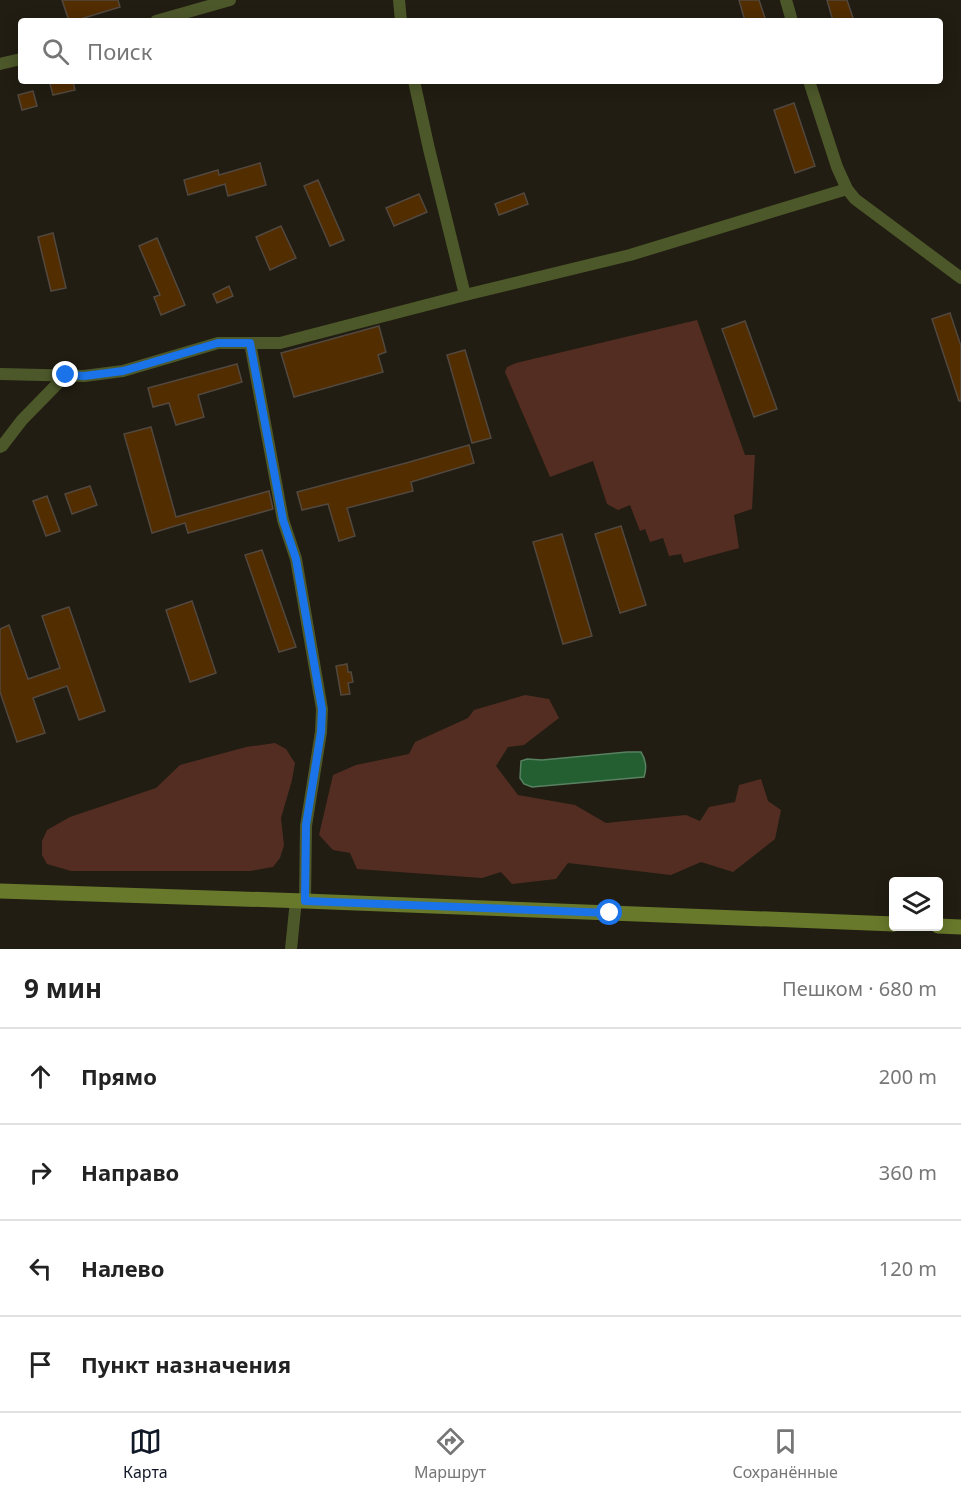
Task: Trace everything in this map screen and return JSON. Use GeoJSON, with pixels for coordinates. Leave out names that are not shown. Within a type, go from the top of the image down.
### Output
{"type":"FeatureCollection","features":[{"type":"Feature","properties":{"kind":"main road"},"geometry":{"type":"LineString","coordinates":[[0,891],[889,924]]}},
{"type":"Feature","properties":{"kind":"main road"},"geometry":{"type":"LineString","coordinates":[[943,926],[961,927]]}},
{"type":"Feature","properties":{"kind":"street"},"geometry":{"type":"LineString","coordinates":[[167,18],[230,0]]}},
{"type":"Feature","properties":{"kind":"street"},"geometry":{"type":"LineString","coordinates":[[399,0],[401,18]]}},
{"type":"Feature","properties":{"kind":"street"},"geometry":{"type":"LineString","coordinates":[[786,0],[791,18]]}},
{"type":"Feature","properties":{"kind":"street"},"geometry":{"type":"LineString","coordinates":[[0,64],[18,60]]}},
{"type":"Feature","properties":{"kind":"street"},"geometry":{"type":"LineString","coordinates":[[415,84],[465,295]]}},
{"type":"Feature","properties":{"kind":"street"},"geometry":{"type":"LineString","coordinates":[[810,84],[837,167],[847,189],[855,199],[961,278]]}},
{"type":"Feature","properties":{"kind":"street"},"geometry":{"type":"LineString","coordinates":[[0,374],[84,376],[123,371],[218,343],[280,343],[630,255],[847,189]]}},
{"type":"Feature","properties":{"kind":"street"},"geometry":{"type":"LineString","coordinates":[[250,343],[283,520],[296,559],[322,709],[321,732],[306,825],[300,901],[291,949]]}},
{"type":"Feature","properties":{"kind":"street"},"geometry":{"type":"LineString","coordinates":[[0,447],[21,420],[66,375]]}},
{"type":"Feature","properties":{"kind":"shaded area"},"geometry":{"type":"Polygon","coordinates":[[[697,320],[745,455],[755,455],[752,509],[734,515],[739,548],[684,563],[681,554],[669,556],[663,538],[650,542],[645,529],[640,531],[630,505],[618,510],[607,504],[593,461],[550,477],[505,372],[507,367],[516,363],[697,320]]]}},
{"type":"Feature","properties":{"kind":"shaded area"},"geometry":{"type":"Polygon","coordinates":[[[525,695],[549,699],[559,718],[524,745],[508,747],[496,766],[518,795],[575,805],[606,823],[686,815],[700,821],[709,807],[735,802],[739,785],[761,779],[768,801],[781,810],[775,839],[733,872],[701,862],[671,875],[568,863],[556,879],[512,884],[501,872],[482,878],[357,869],[350,853],[333,850],[319,835],[333,775],[356,765],[409,754],[415,742],[468,718],[474,710],[525,695]]]}},
{"type":"Feature","properties":{"kind":"shaded area"},"geometry":{"type":"Polygon","coordinates":[[[275,743],[286,749],[295,763],[281,818],[284,845],[280,858],[273,867],[250,871],[71,871],[47,864],[42,855],[42,841],[47,830],[70,817],[156,788],[180,765],[246,747],[275,743]]]}},
{"type":"Feature","properties":{"kind":"shaded area"},"geometry":{"type":"Polygon","coordinates":[[[641,752],[646,764],[644,777],[532,787],[524,784],[520,778],[521,761],[527,759],[542,760],[641,752]]]}},
{"type":"Feature","properties":{"kind":"building"},"geometry":{"type":"Polygon","coordinates":[[[62,0],[118,0],[120,7],[84,18],[68,18],[62,0]]]}},
{"type":"Feature","properties":{"kind":"building"},"geometry":{"type":"Polygon","coordinates":[[[739,0],[759,0],[765,18],[744,18],[739,0]]]}},
{"type":"Feature","properties":{"kind":"building"},"geometry":{"type":"Polygon","coordinates":[[[827,0],[847,0],[853,18],[832,18],[827,0]]]}},
{"type":"Feature","properties":{"kind":"building"},"geometry":{"type":"Polygon","coordinates":[[[50,84],[74,84],[75,90],[53,95],[50,84]]]}},
{"type":"Feature","properties":{"kind":"building"},"geometry":{"type":"Polygon","coordinates":[[[33,91],[37,106],[22,110],[18,95],[33,91]]]}},
{"type":"Feature","properties":{"kind":"building"},"geometry":{"type":"Polygon","coordinates":[[[794,103],[815,166],[795,173],[774,110],[794,103]]]}},
{"type":"Feature","properties":{"kind":"building"},"geometry":{"type":"Polygon","coordinates":[[[260,163],[266,185],[228,196],[225,184],[188,195],[184,180],[218,170],[219,175],[260,163]]]}},
{"type":"Feature","properties":{"kind":"building"},"geometry":{"type":"Polygon","coordinates":[[[318,180],[344,240],[330,246],[304,186],[318,180]]]}},
{"type":"Feature","properties":{"kind":"building"},"geometry":{"type":"Polygon","coordinates":[[[524,193],[528,204],[499,215],[495,204],[524,193]]]}},
{"type":"Feature","properties":{"kind":"building"},"geometry":{"type":"Polygon","coordinates":[[[419,194],[427,212],[394,226],[386,208],[419,194]]]}},
{"type":"Feature","properties":{"kind":"building"},"geometry":{"type":"Polygon","coordinates":[[[281,226],[296,258],[270,270],[256,237],[281,226]]]}},
{"type":"Feature","properties":{"kind":"building"},"geometry":{"type":"Polygon","coordinates":[[[53,233],[66,288],[51,291],[38,237],[53,233]]]}},
{"type":"Feature","properties":{"kind":"building"},"geometry":{"type":"Polygon","coordinates":[[[157,238],[185,305],[161,315],[154,297],[160,295],[139,246],[157,238]]]}},
{"type":"Feature","properties":{"kind":"building"},"geometry":{"type":"Polygon","coordinates":[[[229,286],[233,296],[217,303],[213,294],[229,286]]]}},
{"type":"Feature","properties":{"kind":"building"},"geometry":{"type":"Polygon","coordinates":[[[950,313],[961,346],[961,401],[959,401],[932,319],[950,313]]]}},
{"type":"Feature","properties":{"kind":"building"},"geometry":{"type":"Polygon","coordinates":[[[745,321],[777,409],[754,417],[722,329],[745,321]]]}},
{"type":"Feature","properties":{"kind":"building"},"geometry":{"type":"Polygon","coordinates":[[[379,326],[386,352],[378,355],[383,372],[294,397],[281,353],[379,326]]]}},
{"type":"Feature","properties":{"kind":"building"},"geometry":{"type":"Polygon","coordinates":[[[465,350],[491,438],[472,443],[447,355],[465,350]]]}},
{"type":"Feature","properties":{"kind":"building"},"geometry":{"type":"Polygon","coordinates":[[[237,364],[242,382],[198,395],[204,417],[176,425],[169,403],[153,407],[148,388],[237,364]]]}},
{"type":"Feature","properties":{"kind":"building"},"geometry":{"type":"Polygon","coordinates":[[[151,427],[176,517],[269,491],[273,509],[188,533],[185,523],[152,533],[124,434],[151,427]]]}},
{"type":"Feature","properties":{"kind":"building"},"geometry":{"type":"Polygon","coordinates":[[[469,445],[474,463],[411,482],[413,491],[347,508],[355,536],[339,541],[328,504],[302,510],[297,492],[469,445]]]}},
{"type":"Feature","properties":{"kind":"building"},"geometry":{"type":"Polygon","coordinates":[[[90,486],[97,505],[72,514],[65,494],[90,486]]]}},
{"type":"Feature","properties":{"kind":"building"},"geometry":{"type":"Polygon","coordinates":[[[47,496],[60,531],[46,536],[33,501],[47,496]]]}},
{"type":"Feature","properties":{"kind":"building"},"geometry":{"type":"Polygon","coordinates":[[[621,526],[646,605],[620,613],[595,534],[621,526]]]}},
{"type":"Feature","properties":{"kind":"building"},"geometry":{"type":"Polygon","coordinates":[[[562,534],[592,636],[563,644],[533,542],[562,534]]]}},
{"type":"Feature","properties":{"kind":"building"},"geometry":{"type":"Polygon","coordinates":[[[262,550],[296,647],[279,652],[245,555],[262,550]]]}},
{"type":"Feature","properties":{"kind":"building"},"geometry":{"type":"Polygon","coordinates":[[[192,601],[216,673],[190,682],[166,610],[192,601]]]}},
{"type":"Feature","properties":{"kind":"building"},"geometry":{"type":"Polygon","coordinates":[[[69,607],[105,711],[79,720],[67,686],[33,698],[45,733],[17,742],[0,692],[0,629],[9,625],[28,679],[60,668],[42,616],[69,607]]]}},
{"type":"Feature","properties":{"kind":"building"},"geometry":{"type":"Polygon","coordinates":[[[347,664],[353,682],[348,683],[350,694],[341,695],[336,666],[347,664]]]}},
{"type":"Feature","properties":{"kind":"route"},"geometry":{"type":"LineString","coordinates":[[66,375],[84,376],[123,371],[218,343],[250,343],[283,520],[296,559],[322,709],[321,732],[306,825],[305,901],[610,913]]}}]}
